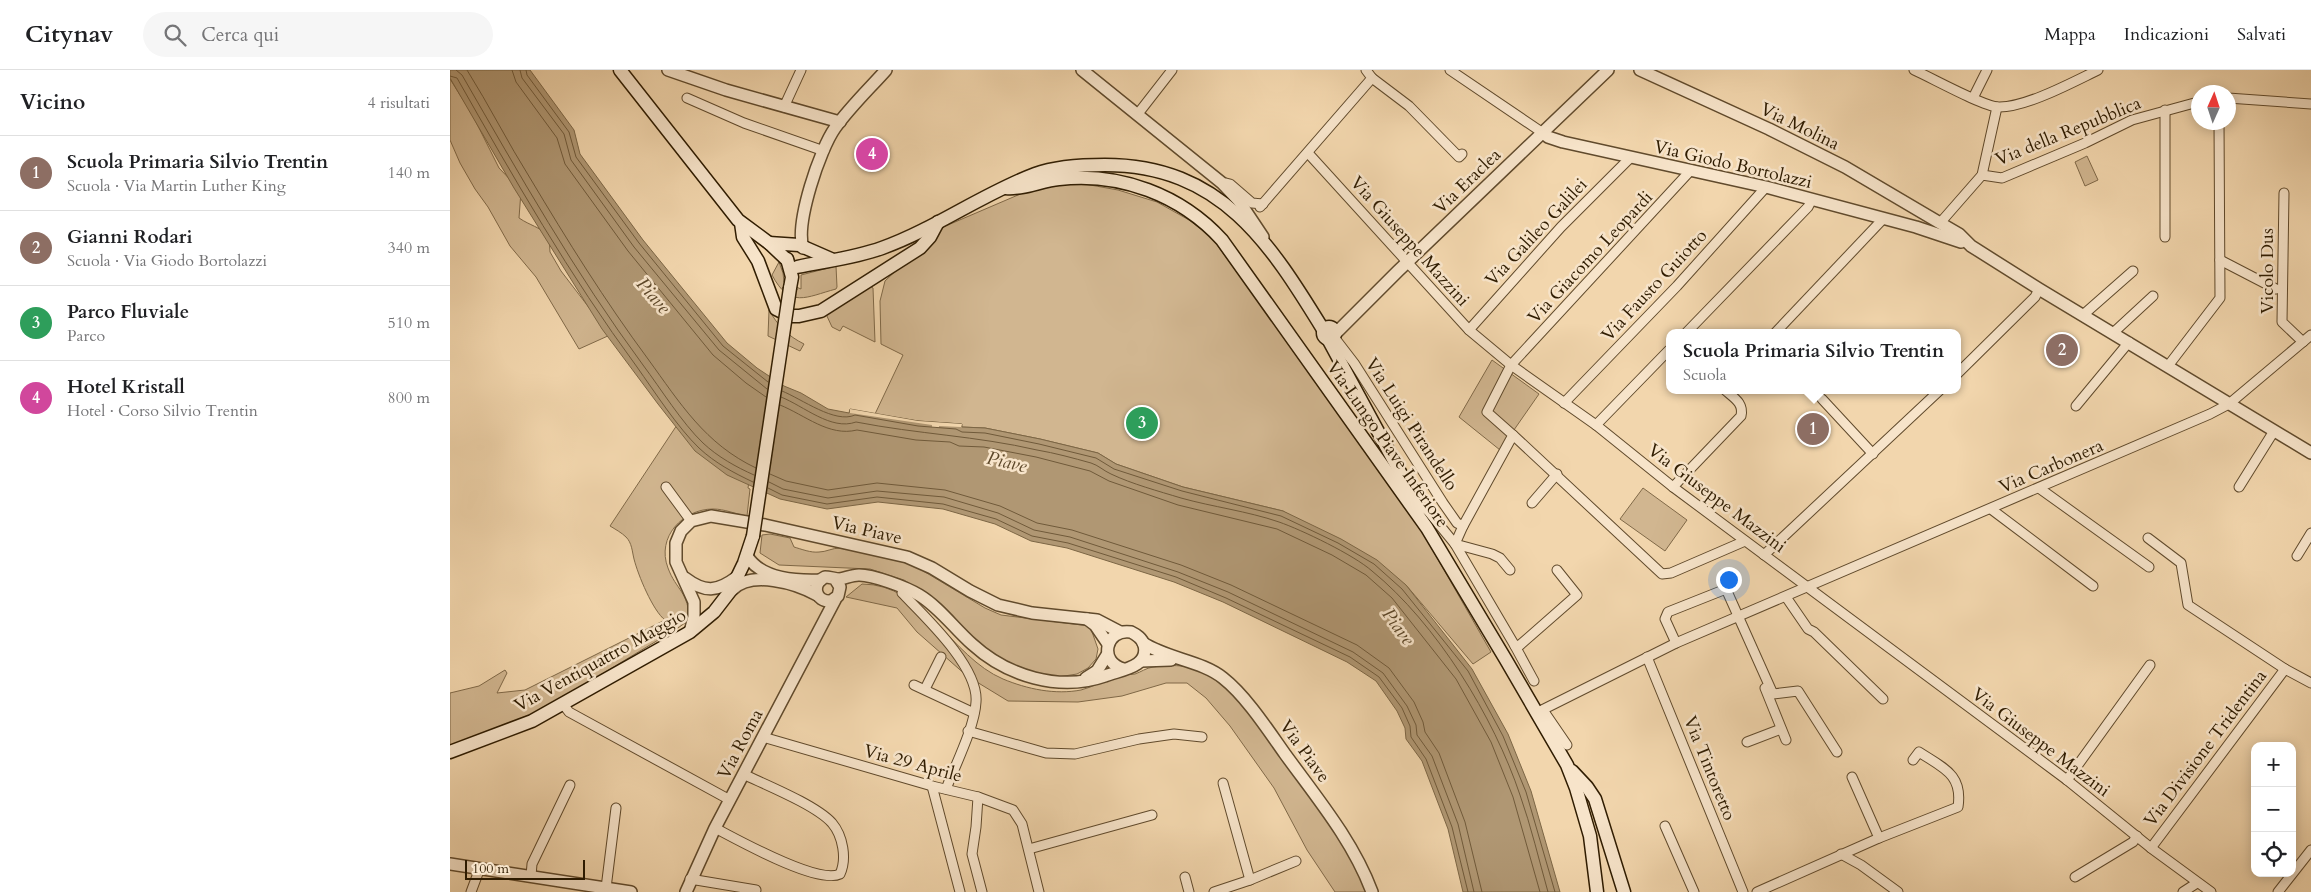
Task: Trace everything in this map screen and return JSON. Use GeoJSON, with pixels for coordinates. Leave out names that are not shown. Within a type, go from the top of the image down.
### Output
{"type":"FeatureCollection","features":[{"type":"Feature","properties":{"kind":"main road"},"geometry":{"type":"LineString","coordinates":[[620,70],[745,230],[776,309],[790,316],[821,311],[910,255],[930,237],[938,222]]}},
{"type":"Feature","properties":{"kind":"main road","name":"Via Lungo Piave Inferiore"},"geometry":{"type":"LineString","coordinates":[[791,273],[832,260],[883,248],[1035,174],[1063,167],[1095,165],[1139,166],[1182,179],[1238,213],[1266,244],[1306,303],[1331,334]]}},
{"type":"Feature","properties":{"kind":"main road","name":"Via Lungo Piave Inferiore"},"geometry":{"type":"LineString","coordinates":[[1006,188],[1058,179],[1089,177],[1106,179],[1158,195],[1183,207],[1204,222],[1235,256],[1427,528],[1540,712],[1567,765],[1581,802],[1590,836],[1597,892]]}},
{"type":"Feature","properties":{"kind":"main road"},"geometry":{"type":"LineString","coordinates":[[745,230],[769,244],[791,273]]}},
{"type":"Feature","properties":{"kind":"main road"},"geometry":{"type":"LineString","coordinates":[[769,244],[799,245],[832,260]]}},
{"type":"Feature","properties":{"kind":"main road"},"geometry":{"type":"LineString","coordinates":[[790,245],[791,273]]}},
{"type":"Feature","properties":{"kind":"main road"},"geometry":{"type":"LineString","coordinates":[[791,273],[803,260],[803,248]]}},
{"type":"Feature","properties":{"kind":"main road","name":"Via Ventiquattro Maggio"},"geometry":{"type":"LineString","coordinates":[[450,752],[532,721],[690,632],[714,612],[731,590],[739,576],[753,536],[791,273]]}},
{"type":"Feature","properties":{"kind":"main road"},"geometry":{"type":"LineString","coordinates":[[1331,334],[1335,354],[1416,501],[1427,528]]}},
{"type":"Feature","properties":{"kind":"main road"},"geometry":{"type":"LineString","coordinates":[[1567,765],[1595,799],[1624,892]]}},
{"type":"Feature","properties":{"kind":"street"},"geometry":{"type":"LineString","coordinates":[[668,70],[687,78],[840,122]]}},
{"type":"Feature","properties":{"kind":"street"},"geometry":{"type":"LineString","coordinates":[[784,107],[801,70]]}},
{"type":"Feature","properties":{"kind":"street"},"geometry":{"type":"LineString","coordinates":[[790,245],[801,224],[828,140],[840,122],[886,70]]}},
{"type":"Feature","properties":{"kind":"street"},"geometry":{"type":"LineString","coordinates":[[1082,70],[1221,182],[1244,207],[1266,244]]}},
{"type":"Feature","properties":{"kind":"street"},"geometry":{"type":"LineString","coordinates":[[1137,115],[1172,70]]}},
{"type":"Feature","properties":{"kind":"street"},"geometry":{"type":"LineString","coordinates":[[1450,70],[1463,74],[1543,133]]}},
{"type":"Feature","properties":{"kind":"street","name":"Via Eraclea"},"geometry":{"type":"LineString","coordinates":[[1331,334],[1350,318],[1608,70]]}},
{"type":"Feature","properties":{"kind":"street","name":"Via Molina"},"geometry":{"type":"LineString","coordinates":[[1640,70],[1769,129],[1845,167],[1940,223]]}},
{"type":"Feature","properties":{"kind":"street"},"geometry":{"type":"LineString","coordinates":[[1914,70],[1973,98],[1997,107],[2030,100],[2082,74],[2098,70]]}},
{"type":"Feature","properties":{"kind":"street"},"geometry":{"type":"LineString","coordinates":[[1973,98],[1987,70]]}},
{"type":"Feature","properties":{"kind":"street"},"geometry":{"type":"LineString","coordinates":[[1221,182],[1230,184],[1252,203],[1261,206],[1308,153],[1369,72],[1409,106],[1459,157],[1462,154]]}},
{"type":"Feature","properties":{"kind":"street"},"geometry":{"type":"LineString","coordinates":[[687,98],[744,123],[824,152]]}},
{"type":"Feature","properties":{"kind":"street"},"geometry":{"type":"LineString","coordinates":[[2236,99],[2311,104]]}},
{"type":"Feature","properties":{"kind":"street","name":"Via della Repubblica"},"geometry":{"type":"LineString","coordinates":[[1982,176],[2002,178],[2085,143],[2132,120],[2191,104]]}},
{"type":"Feature","properties":{"kind":"street"},"geometry":{"type":"LineString","coordinates":[[1940,223],[1982,176],[1997,107]]}},
{"type":"Feature","properties":{"kind":"street","name":"Via della Repubblica"},"geometry":{"type":"LineString","coordinates":[[2165,110],[2165,237]]}},
{"type":"Feature","properties":{"kind":"street"},"geometry":{"type":"LineString","coordinates":[[2168,366],[2220,298],[2219,130]]}},
{"type":"Feature","properties":{"kind":"street","name":"Via Giodo Bortolazzi"},"geometry":{"type":"LineString","coordinates":[[1543,133],[1556,140],[1630,158],[1766,187],[1811,201],[1916,227],[1972,246]]}},
{"type":"Feature","properties":{"kind":"street","name":"Via Giuseppe Mazzini"},"geometry":{"type":"LineString","coordinates":[[1308,153],[1469,330],[1511,365],[1596,425],[1745,541],[1810,587],[2067,780],[2151,848],[2211,892]]}},
{"type":"Feature","properties":{"kind":"street","name":"Via Galileo Galilei"},"geometry":{"type":"LineString","coordinates":[[1469,330],[1561,227],[1630,158]]}},
{"type":"Feature","properties":{"kind":"street","name":"Via Giacomo Leopardi"},"geometry":{"type":"LineString","coordinates":[[1511,365],[1691,170]]}},
{"type":"Feature","properties":{"kind":"street"},"geometry":{"type":"LineString","coordinates":[[1221,182],[1238,213]]}},
{"type":"Feature","properties":{"kind":"street","name":"Via Fausto Guiotto"},"geometry":{"type":"LineString","coordinates":[[1564,403],[1677,286],[1766,187]]}},
{"type":"Feature","properties":{"kind":"street","name":"Vicolo Dus"},"geometry":{"type":"LineString","coordinates":[[2284,193],[2282,322],[2302,342]]}},
{"type":"Feature","properties":{"kind":"street"},"geometry":{"type":"LineString","coordinates":[[1690,329],[1808,208],[1811,201]]}},
{"type":"Feature","properties":{"kind":"street"},"geometry":{"type":"LineString","coordinates":[[1779,329],[1884,219]]}},
{"type":"Feature","properties":{"kind":"street","name":"Via Giodo Bortolazzi"},"geometry":{"type":"LineString","coordinates":[[1916,227],[1932,228],[1940,223],[2039,289],[2311,453]]}},
{"type":"Feature","properties":{"kind":"street"},"geometry":{"type":"LineString","coordinates":[[801,224],[803,248]]}},
{"type":"Feature","properties":{"kind":"street"},"geometry":{"type":"LineString","coordinates":[[2220,260],[2276,289]]}},
{"type":"Feature","properties":{"kind":"street"},"geometry":{"type":"LineString","coordinates":[[2083,315],[2133,271]]}},
{"type":"Feature","properties":{"kind":"street"},"geometry":{"type":"LineString","coordinates":[[1961,370],[2035,297],[2039,289]]}},
{"type":"Feature","properties":{"kind":"street"},"geometry":{"type":"LineString","coordinates":[[2113,333],[2153,296]]}},
{"type":"Feature","properties":{"kind":"street","name":"Via Luigi Pirandello"},"geometry":{"type":"LineString","coordinates":[[1331,334],[1354,363],[1442,503],[1457,523],[1463,526]]}},
{"type":"Feature","properties":{"kind":"street","name":"Via Carbonera"},"geometry":{"type":"LineString","coordinates":[[1540,712],[1676,644],[2210,414],[2229,404],[2311,334]]}},
{"type":"Feature","properties":{"kind":"street"},"geometry":{"type":"LineString","coordinates":[[2076,406],[2129,342]]}},
{"type":"Feature","properties":{"kind":"street"},"geometry":{"type":"LineString","coordinates":[[1596,425],[1666,353]]}},
{"type":"Feature","properties":{"kind":"street"},"geometry":{"type":"LineString","coordinates":[[1511,365],[1487,412],[1557,474],[1662,574],[1671,573],[1745,541]]}},
{"type":"Feature","properties":{"kind":"street"},"geometry":{"type":"LineString","coordinates":[[1673,486],[1741,416],[1742,409],[1739,402],[1730,394]]}},
{"type":"Feature","properties":{"kind":"street"},"geometry":{"type":"LineString","coordinates":[[1764,555],[1936,394]]}},
{"type":"Feature","properties":{"kind":"street"},"geometry":{"type":"LineString","coordinates":[[1822,399],[1873,454]]}},
{"type":"Feature","properties":{"kind":"street"},"geometry":{"type":"LineString","coordinates":[[2239,487],[2274,431]]}},
{"type":"Feature","properties":{"kind":"street","name":"Via Luigi Pirandello"},"geometry":{"type":"LineString","coordinates":[[1455,544],[1513,435]]}},
{"type":"Feature","properties":{"kind":"street"},"geometry":{"type":"LineString","coordinates":[[1532,503],[1557,474]]}},
{"type":"Feature","properties":{"kind":"street"},"geometry":{"type":"LineString","coordinates":[[666,487],[691,521],[681,531],[676,543],[676,562],[694,602],[694,617],[690,632]]}},
{"type":"Feature","properties":{"kind":"street"},"geometry":{"type":"LineString","coordinates":[[2039,488],[2149,568]]}},
{"type":"Feature","properties":{"kind":"street","name":"Via Luigi Pirandello"},"geometry":{"type":"LineString","coordinates":[[1416,501],[1455,544],[1534,681]]}},
{"type":"Feature","properties":{"kind":"street"},"geometry":{"type":"LineString","coordinates":[[1991,509],[2093,586]]}},
{"type":"Feature","properties":{"kind":"street","name":"Via Piave"},"geometry":{"type":"LineString","coordinates":[[691,521],[701,517],[720,516],[907,557],[932,568],[998,604],[1032,613],[1097,620],[1120,632]]}},
{"type":"Feature","properties":{"kind":"street"},"geometry":{"type":"LineString","coordinates":[[2297,556],[2311,533]]}},
{"type":"Feature","properties":{"kind":"street","name":"Via Divisione Tridentina"},"geometry":{"type":"LineString","coordinates":[[2148,538],[2181,563],[2188,605],[2285,669],[2311,683]]}},
{"type":"Feature","properties":{"kind":"street"},"geometry":{"type":"LineString","coordinates":[[1455,544],[1492,554],[1500,558],[1510,570]]}},
{"type":"Feature","properties":{"kind":"street"},"geometry":{"type":"LineString","coordinates":[[747,556],[753,565],[767,574],[821,580]]}},
{"type":"Feature","properties":{"kind":"street"},"geometry":{"type":"LineString","coordinates":[[1515,646],[1520,645],[1577,595],[1556,570]]}},
{"type":"Feature","properties":{"kind":"street"},"geometry":{"type":"LineString","coordinates":[[681,575],[694,585],[711,589],[724,586],[739,576]]}},
{"type":"Feature","properties":{"kind":"street"},"geometry":{"type":"LineString","coordinates":[[822,627],[816,586],[827,577],[835,579],[857,575],[887,581],[920,595],[972,644],[1006,668],[1032,678],[1068,683],[1096,679],[1131,668],[1141,661],[1144,652],[1143,643],[1133,633],[1120,632],[1112,637],[1097,671],[1080,681]]}},
{"type":"Feature","properties":{"kind":"street"},"geometry":{"type":"LineString","coordinates":[[731,590],[744,580],[767,580],[795,585],[828,602],[852,582],[871,578]]}},
{"type":"Feature","properties":{"kind":"street"},"geometry":{"type":"LineString","coordinates":[[835,579],[839,585],[837,596]]}},
{"type":"Feature","properties":{"kind":"street"},"geometry":{"type":"LineString","coordinates":[[1676,644],[1665,619],[1668,612],[1726,589],[1786,740]]}},
{"type":"Feature","properties":{"kind":"street"},"geometry":{"type":"LineString","coordinates":[[902,593],[946,640],[970,675],[976,689],[974,713],[946,789]]}},
{"type":"Feature","properties":{"kind":"street","name":"Via Roma"},"geometry":{"type":"LineString","coordinates":[[686,892],[690,878],[715,828],[837,596]]}},
{"type":"Feature","properties":{"kind":"street"},"geometry":{"type":"LineString","coordinates":[[1786,597],[1808,629],[1814,632],[1883,699]]}},
{"type":"Feature","properties":{"kind":"street"},"geometry":{"type":"LineString","coordinates":[[1086,618],[1095,625],[1108,649],[1113,664],[1124,669]]}},
{"type":"Feature","properties":{"kind":"street"},"geometry":{"type":"LineString","coordinates":[[1737,618],[1773,694],[1798,691],[1837,752]]}},
{"type":"Feature","properties":{"kind":"street","name":"Via Piave"},"geometry":{"type":"LineString","coordinates":[[1143,643],[1155,650],[1214,672],[1231,685],[1269,731],[1329,815],[1353,851],[1372,892]]}},
{"type":"Feature","properties":{"kind":"street"},"geometry":{"type":"LineString","coordinates":[[925,689],[941,657]]}},
{"type":"Feature","properties":{"kind":"street","name":"Via Tintoretto"},"geometry":{"type":"LineString","coordinates":[[1647,657],[1743,892]]}},
{"type":"Feature","properties":{"kind":"street","name":"Via Piave"},"geometry":{"type":"LineString","coordinates":[[1141,661],[1180,660]]}},
{"type":"Feature","properties":{"kind":"street"},"geometry":{"type":"LineString","coordinates":[[2067,780],[2150,665]]}},
{"type":"Feature","properties":{"kind":"street","name":"Via Divisione Tridentina"},"geometry":{"type":"LineString","coordinates":[[2151,848],[2285,669]]}},
{"type":"Feature","properties":{"kind":"street"},"geometry":{"type":"LineString","coordinates":[[914,686],[925,689],[974,713]]}},
{"type":"Feature","properties":{"kind":"street"},"geometry":{"type":"LineString","coordinates":[[563,704],[569,712],[730,800]]}},
{"type":"Feature","properties":{"kind":"street"},"geometry":{"type":"LineString","coordinates":[[1540,712],[1567,745]]}},
{"type":"Feature","properties":{"kind":"street"},"geometry":{"type":"LineString","coordinates":[[1747,742],[1781,729]]}},
{"type":"Feature","properties":{"kind":"street"},"geometry":{"type":"LineString","coordinates":[[968,731],[1046,753],[1075,754],[1139,739],[1174,734],[1202,737]]}},
{"type":"Feature","properties":{"kind":"street","name":"Via 29 Aprile"},"geometry":{"type":"LineString","coordinates":[[763,737],[932,786],[978,797],[1013,810],[1022,824],[1039,892]]}},
{"type":"Feature","properties":{"kind":"street"},"geometry":{"type":"LineString","coordinates":[[1757,892],[1879,838],[1958,807],[1959,785],[1955,776],[1919,752],[1913,760]]}},
{"type":"Feature","properties":{"kind":"street"},"geometry":{"type":"LineString","coordinates":[[715,828],[815,875],[834,877],[840,874],[844,861],[843,852],[839,837],[832,823],[817,812],[743,774]]}},
{"type":"Feature","properties":{"kind":"street"},"geometry":{"type":"LineString","coordinates":[[1852,778],[1879,838]]}},
{"type":"Feature","properties":{"kind":"street"},"geometry":{"type":"LineString","coordinates":[[1224,782],[1250,880]]}},
{"type":"Feature","properties":{"kind":"street"},"geometry":{"type":"LineString","coordinates":[[531,876],[532,864],[570,785]]}},
{"type":"Feature","properties":{"kind":"street"},"geometry":{"type":"LineString","coordinates":[[932,786],[960,892]]}},
{"type":"Feature","properties":{"kind":"street"},"geometry":{"type":"LineString","coordinates":[[978,797],[972,854],[982,892]]}},
{"type":"Feature","properties":{"kind":"street"},"geometry":{"type":"LineString","coordinates":[[606,888],[616,808]]}},
{"type":"Feature","properties":{"kind":"street"},"geometry":{"type":"LineString","coordinates":[[1029,849],[1152,815]]}},
{"type":"Feature","properties":{"kind":"street"},"geometry":{"type":"LineString","coordinates":[[1666,826],[1694,892]]}},
{"type":"Feature","properties":{"kind":"street"},"geometry":{"type":"LineString","coordinates":[[2075,876],[2133,842],[2137,836]]}},
{"type":"Feature","properties":{"kind":"street"},"geometry":{"type":"LineString","coordinates":[[2278,892],[2311,850]]}},
{"type":"Feature","properties":{"kind":"street"},"geometry":{"type":"LineString","coordinates":[[1842,854],[1861,865],[1898,892]]}},
{"type":"Feature","properties":{"kind":"street"},"geometry":{"type":"LineString","coordinates":[[1214,892],[1226,890],[1296,861]]}},
{"type":"Feature","properties":{"kind":"street"},"geometry":{"type":"LineString","coordinates":[[450,864],[631,892]]}},
{"type":"Feature","properties":{"kind":"street"},"geometry":{"type":"LineString","coordinates":[[471,892],[480,868]]}},
{"type":"Feature","properties":{"kind":"street"},"geometry":{"type":"LineString","coordinates":[[1185,877],[1189,892]]}},
{"type":"Feature","properties":{"kind":"street"},"geometry":{"type":"LineString","coordinates":[[690,878],[756,890]]}},
{"type":"Feature","properties":{"kind":"street"},"geometry":{"type":"LineString","coordinates":[[2183,892],[2197,883]]}},
{"type":"Feature","properties":{"kind":"shaded area"},"geometry":{"type":"Polygon","coordinates":[[[450,79],[472,114],[499,168],[521,191],[519,218],[549,236],[550,252],[561,271],[610,335],[579,349],[536,277],[510,246],[460,163],[450,140],[450,79]]]}},
{"type":"Feature","properties":{"kind":"shaded area"},"geometry":{"type":"Polygon","coordinates":[[[2087,156],[2098,180],[2085,186],[2075,162],[2087,156]]]}},
{"type":"Feature","properties":{"kind":"shaded area"},"geometry":{"type":"Polygon","coordinates":[[[1079,183],[1118,190],[1157,202],[1189,220],[1211,237],[1286,338],[1424,535],[1491,652],[1473,664],[1406,585],[1283,511],[1183,487],[1116,464],[1098,453],[1040,439],[985,428],[961,427],[961,424],[918,421],[875,414],[903,355],[881,344],[880,301],[885,281],[941,228],[1032,189],[1079,183]]]}},
{"type":"Feature","properties":{"kind":"shaded area"},"geometry":{"type":"Polygon","coordinates":[[[779,262],[784,282],[801,289],[801,275],[836,266],[837,287],[836,289],[800,298],[785,293],[772,275],[779,262]]]}},
{"type":"Feature","properties":{"kind":"shaded area"},"geometry":{"type":"Polygon","coordinates":[[[870,286],[873,288],[875,342],[843,326],[840,331],[832,327],[826,314],[870,286]]]}},
{"type":"Feature","properties":{"kind":"shaded area"},"geometry":{"type":"Polygon","coordinates":[[[769,310],[784,330],[804,344],[800,351],[768,336],[769,310]]]}},
{"type":"Feature","properties":{"kind":"shaded area"},"geometry":{"type":"Polygon","coordinates":[[[1492,360],[1539,394],[1500,450],[1459,417],[1492,360]]]}},
{"type":"Feature","properties":{"kind":"shaded area"},"geometry":{"type":"Polygon","coordinates":[[[677,425],[749,481],[748,488],[750,489],[747,516],[717,509],[702,510],[682,519],[669,536],[665,557],[671,575],[687,603],[689,620],[559,700],[512,724],[450,745],[450,693],[479,686],[505,670],[507,673],[497,693],[525,690],[665,620],[656,609],[642,583],[630,542],[610,526],[677,425]]]}},
{"type":"Feature","properties":{"kind":"shaded area"},"geometry":{"type":"Polygon","coordinates":[[[1643,488],[1687,520],[1665,551],[1620,519],[1643,488]]]}},
{"type":"Feature","properties":{"kind":"shaded area"},"geometry":{"type":"Polygon","coordinates":[[[770,534],[790,538],[794,547],[809,551],[822,552],[840,548],[894,559],[915,566],[985,608],[1001,615],[1090,626],[1098,649],[1096,659],[1088,668],[1077,674],[1058,677],[1021,671],[981,648],[918,589],[904,580],[870,569],[779,565],[760,553],[762,535],[770,534]]]}},
{"type":"Feature","properties":{"kind":"shaded area"},"geometry":{"type":"Polygon","coordinates":[[[862,584],[884,587],[903,596],[920,608],[985,669],[1003,679],[1022,686],[1061,692],[1081,690],[1119,675],[1135,674],[1150,668],[1169,666],[1185,666],[1215,677],[1241,701],[1306,789],[1346,849],[1368,892],[1335,892],[1307,850],[1274,788],[1230,726],[1206,698],[1187,683],[1166,683],[1122,696],[1078,702],[1008,701],[967,676],[917,632],[897,608],[846,597],[862,584]]]}},
{"type":"Feature","properties":{"kind":"water","name":"Piave"},"geometry":{"type":"Polygon","coordinates":[[[450,70],[530,70],[574,130],[580,154],[643,240],[727,343],[757,368],[784,386],[801,393],[828,409],[849,413],[850,409],[918,421],[962,424],[962,427],[985,428],[1098,453],[1116,464],[1183,487],[1283,511],[1341,539],[1377,560],[1406,585],[1472,669],[1508,734],[1531,791],[1560,892],[1463,892],[1448,829],[1422,761],[1406,739],[1405,728],[1397,711],[1376,681],[1347,662],[1223,602],[1174,582],[1067,548],[1031,541],[995,524],[943,509],[878,502],[827,509],[780,499],[727,475],[695,451],[602,329],[514,188],[450,78],[450,70]]]}},
{"type":"Feature","properties":{"kind":"pier"},"geometry":{"type":"Polygon","coordinates":[[[850,409],[918,421],[962,424],[961,427],[939,426],[939,428],[932,427],[932,425],[850,413],[850,409]]]}},
{"type":"Feature","properties":{"kind":"place","name":"Hotel Kristall"},"geometry":{"type":"Point","coordinates":[872,154]}},
{"type":"Feature","properties":{"kind":"place","name":"Gianni Rodari"},"geometry":{"type":"Point","coordinates":[2062,350]}},
{"type":"Feature","properties":{"kind":"place","name":"Parco Fluviale"},"geometry":{"type":"Point","coordinates":[1142,423]}},
{"type":"Feature","properties":{"kind":"place","name":"Scuola Primaria Silvio Trentin"},"geometry":{"type":"Point","coordinates":[1813,429]}}]}
